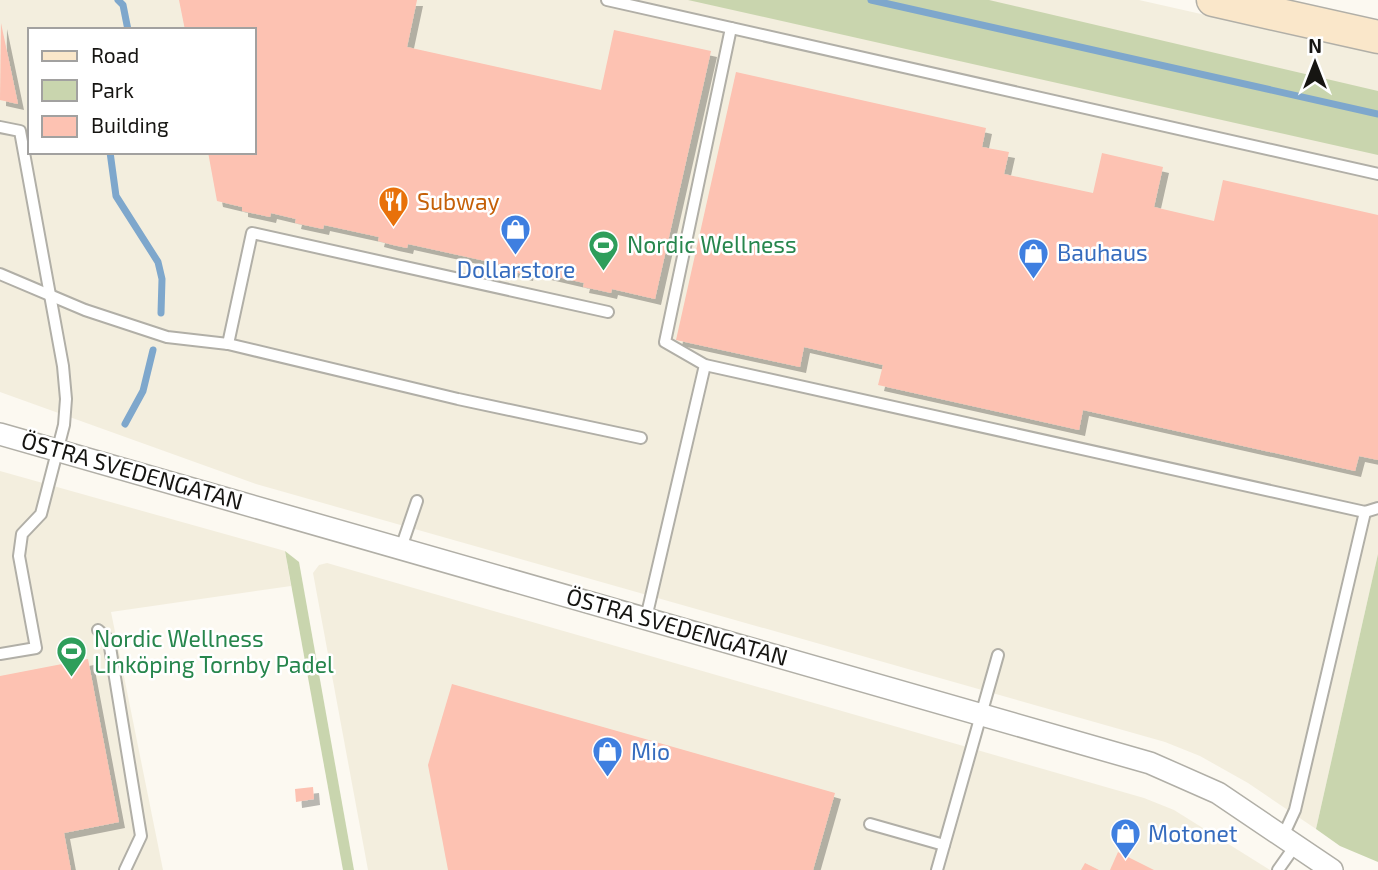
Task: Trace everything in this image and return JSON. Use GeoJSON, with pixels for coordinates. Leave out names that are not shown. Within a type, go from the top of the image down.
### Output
{"type":"FeatureCollection","features":[{"type":"Feature","properties":{"kind":"main road"},"geometry":{"type":"LineString","coordinates":[[1213,0],[1378,37]]}},
{"type":"Feature","properties":{"kind":"street","name":"ÖSTRA SVEDENGATAN"},"geometry":{"type":"LineString","coordinates":[[0,433],[981,714],[1183,775],[1218,793],[1332,870]]}},
{"type":"Feature","properties":{"kind":"lane"},"geometry":{"type":"LineString","coordinates":[[607,0],[1378,174]]}},
{"type":"Feature","properties":{"kind":"lane"},"geometry":{"type":"LineString","coordinates":[[731,28],[665,342],[705,365],[1365,512],[1378,508]]}},
{"type":"Feature","properties":{"kind":"lane"},"geometry":{"type":"LineString","coordinates":[[0,127],[20,131],[66,399],[58,450],[41,514],[22,534],[19,556],[36,648],[0,654]]}},
{"type":"Feature","properties":{"kind":"lane"},"geometry":{"type":"LineString","coordinates":[[228,344],[252,233],[608,312]]}},
{"type":"Feature","properties":{"kind":"lane"},"geometry":{"type":"LineString","coordinates":[[0,274],[85,310],[167,337],[228,344],[458,399],[641,438]]}},
{"type":"Feature","properties":{"kind":"lane"},"geometry":{"type":"LineString","coordinates":[[646,618],[705,365]]}},
{"type":"Feature","properties":{"kind":"lane"},"geometry":{"type":"LineString","coordinates":[[401,548],[417,501]]}},
{"type":"Feature","properties":{"kind":"lane"},"geometry":{"type":"LineString","coordinates":[[1278,870],[1289,841],[1365,512]]}},
{"type":"Feature","properties":{"kind":"lane"},"geometry":{"type":"LineString","coordinates":[[98,630],[106,637],[110,647],[141,836],[125,870]]}},
{"type":"Feature","properties":{"kind":"lane"},"geometry":{"type":"LineString","coordinates":[[937,870],[998,655]]}},
{"type":"Feature","properties":{"kind":"lane"},"geometry":{"type":"LineString","coordinates":[[870,824],[944,845]]}},
{"type":"Feature","properties":{"kind":"shaded area"},"geometry":{"type":"Polygon","coordinates":[[[0,0],[1139,0],[1378,54],[1378,554],[1316,829],[1248,783],[1200,756],[1165,742],[256,484],[0,392],[0,0]]]}},
{"type":"Feature","properties":{"kind":"shaded area"},"geometry":{"type":"Polygon","coordinates":[[[0,471],[285,551],[291,586],[111,612],[163,870],[0,870],[0,471]]]}},
{"type":"Feature","properties":{"kind":"shaded area"},"geometry":{"type":"Polygon","coordinates":[[[327,563],[1144,798],[1174,810],[1270,870],[368,870],[313,573],[319,565],[327,563]]]}},
{"type":"Feature","properties":{"kind":"green space"},"geometry":{"type":"Polygon","coordinates":[[[688,0],[989,0],[1378,91],[1378,155],[688,0]]]}},
{"type":"Feature","properties":{"kind":"green space"},"geometry":{"type":"Polygon","coordinates":[[[285,551],[299,562],[354,870],[343,870],[285,551]]]}},
{"type":"Feature","properties":{"kind":"green space"},"geometry":{"type":"Polygon","coordinates":[[[1378,554],[1378,862],[1340,846],[1316,829],[1378,554]]]}},
{"type":"Feature","properties":{"kind":"building"},"geometry":{"type":"Polygon","coordinates":[[[179,0],[417,0],[407,47],[601,90],[614,30],[711,51],[655,299],[612,289],[611,293],[583,287],[584,283],[528,270],[527,275],[498,268],[499,264],[408,244],[407,248],[393,245],[378,241],[379,237],[324,225],[323,229],[295,223],[296,219],[271,213],[270,217],[242,211],[242,207],[217,201],[208,154],[256,154],[256,28],[185,28],[179,0]]]}},
{"type":"Feature","properties":{"kind":"building"},"geometry":{"type":"Polygon","coordinates":[[[1,23],[18,104],[0,100],[1,23]]]}},
{"type":"Feature","properties":{"kind":"building","name":"Bauhaus"},"geometry":{"type":"Polygon","coordinates":[[[736,72],[986,128],[982,147],[1009,152],[1004,174],[1093,193],[1102,153],[1163,167],[1154,207],[1214,221],[1223,180],[1378,215],[1378,460],[1359,456],[1355,471],[1083,410],[1079,430],[878,385],[883,365],[804,347],[800,367],[676,340],[736,72]]]}},
{"type":"Feature","properties":{"kind":"building"},"geometry":{"type":"Polygon","coordinates":[[[88,659],[119,822],[64,833],[71,870],[0,870],[0,676],[88,659]]]}},
{"type":"Feature","properties":{"kind":"building","name":"Mio"},"geometry":{"type":"Polygon","coordinates":[[[452,684],[835,793],[813,870],[448,870],[428,765],[452,684]]]}},
{"type":"Feature","properties":{"kind":"building"},"geometry":{"type":"Polygon","coordinates":[[[313,787],[314,799],[296,802],[295,789],[313,787]]]}},
{"type":"Feature","properties":{"kind":"building","name":"Motonet"},"geometry":{"type":"Polygon","coordinates":[[[1118,852],[1154,870],[1110,870],[1118,852]]]}},
{"type":"Feature","properties":{"kind":"building","name":"Motonet"},"geometry":{"type":"Polygon","coordinates":[[[1085,863],[1099,870],[1081,870],[1085,863]]]}},
{"type":"Feature","properties":{"kind":"waterway"},"geometry":{"type":"LineString","coordinates":[[118,0],[123,5],[128,28]]}},
{"type":"Feature","properties":{"kind":"waterway"},"geometry":{"type":"LineString","coordinates":[[871,0],[1378,114]]}},
{"type":"Feature","properties":{"kind":"waterway"},"geometry":{"type":"LineString","coordinates":[[110,154],[116,196],[158,262],[162,279],[161,313]]}},
{"type":"Feature","properties":{"kind":"waterway"},"geometry":{"type":"LineString","coordinates":[[125,424],[143,391],[153,350]]}},
{"type":"Feature","properties":{"kind":"place","name":"Subway"},"geometry":{"type":"Point","coordinates":[394,229]}},
{"type":"Feature","properties":{"kind":"place","name":"Dollarstore"},"geometry":{"type":"Point","coordinates":[516,256]}},
{"type":"Feature","properties":{"kind":"place","name":"Nordic Wellness"},"geometry":{"type":"Point","coordinates":[604,272]}},
{"type":"Feature","properties":{"kind":"place","name":"Bauhaus"},"geometry":{"type":"Point","coordinates":[1034,280]}},
{"type":"Feature","properties":{"kind":"place","name":"Nordic Wellness Linköping Tornby Padel"},"geometry":{"type":"Point","coordinates":[71,679]}},
{"type":"Feature","properties":{"kind":"place","name":"Mio"},"geometry":{"type":"Point","coordinates":[608,779]}},
{"type":"Feature","properties":{"kind":"place","name":"Motonet"},"geometry":{"type":"Point","coordinates":[1125,861]}}]}
